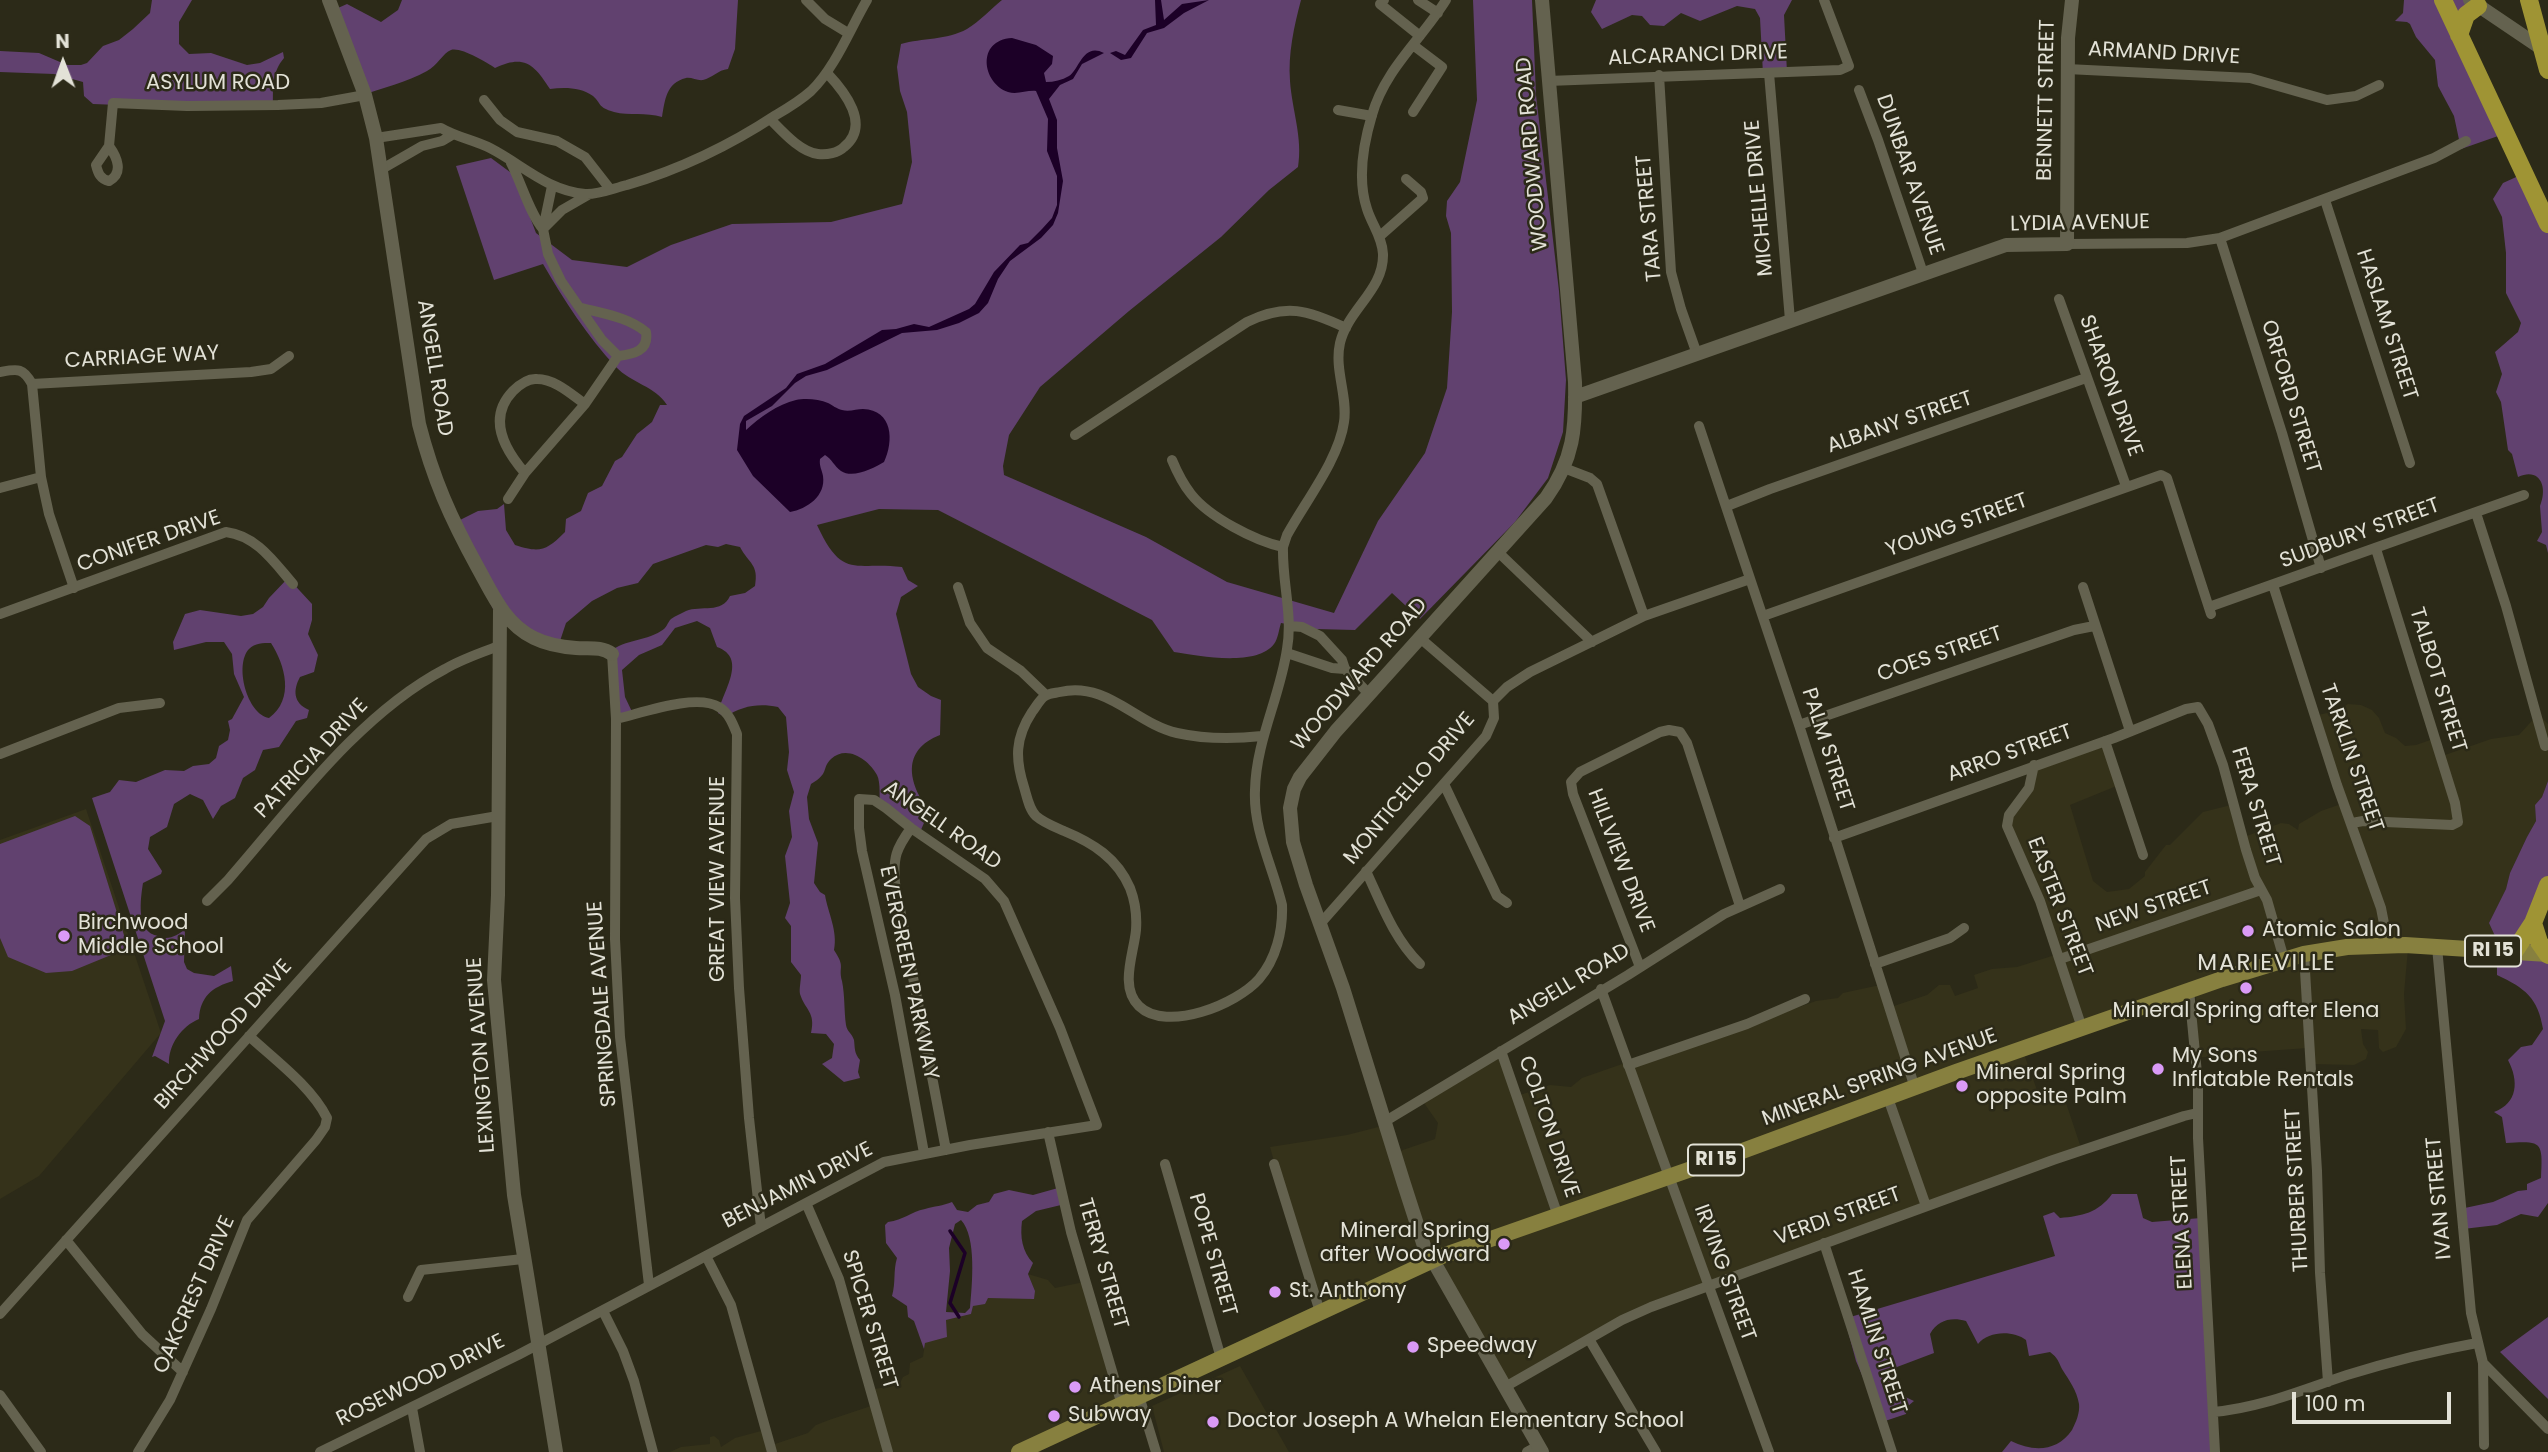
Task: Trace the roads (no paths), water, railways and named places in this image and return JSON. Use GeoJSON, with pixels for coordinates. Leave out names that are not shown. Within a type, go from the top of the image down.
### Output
{"type":"FeatureCollection","features":[{"type":"Feature","properties":{"kind":"highway"},"geometry":{"type":"LineString","coordinates":[[2443,0],[2548,224]]}},
{"type":"Feature","properties":{"kind":"highway"},"geometry":{"type":"LineString","coordinates":[[2530,2],[2548,70]]}},
{"type":"Feature","properties":{"kind":"highway"},"geometry":{"type":"LineString","coordinates":[[2459,35],[2466,15],[2474,3]]}},
{"type":"Feature","properties":{"kind":"highway"},"geometry":{"type":"LineString","coordinates":[[2514,952],[2533,923],[2548,886]]}},
{"type":"Feature","properties":{"kind":"highway"},"geometry":{"type":"LineString","coordinates":[[2533,923],[2539,942],[2548,954]]}},
{"type":"Feature","properties":{"kind":"main road","name":"MINERAL SPRING AVENUE"},"geometry":{"type":"LineString","coordinates":[[1019,1452],[1042,1447],[1139,1396],[1433,1262],[2082,1028],[2284,959],[2347,947],[2388,944],[2548,954]]}},
{"type":"Feature","properties":{"kind":"street","name":"ANGELL ROAD"},"geometry":{"type":"LineString","coordinates":[[329,0],[365,95],[376,138],[419,424],[429,463],[448,513],[500,610],[517,627],[534,638],[555,645],[595,648],[607,650],[612,654]]}},
{"type":"Feature","properties":{"kind":"street"},"geometry":{"type":"LineString","coordinates":[[806,0],[825,19],[848,33]]}},
{"type":"Feature","properties":{"kind":"street"},"geometry":{"type":"LineString","coordinates":[[543,229],[562,210],[589,194],[667,173],[725,148],[811,91],[827,73],[867,0]]}},
{"type":"Feature","properties":{"kind":"street"},"geometry":{"type":"LineString","coordinates":[[1384,0],[1380,4],[1420,36]]}},
{"type":"Feature","properties":{"kind":"street"},"geometry":{"type":"LineString","coordinates":[[1418,0],[1438,13]]}},
{"type":"Feature","properties":{"kind":"street"},"geometry":{"type":"LineString","coordinates":[[1262,737],[1176,733],[1100,694],[1068,690],[1046,695],[1026,722],[1017,748],[1019,771],[1029,806],[1037,816],[1051,825],[1101,849],[1121,871],[1130,888],[1136,913],[1129,988],[1141,1008],[1153,1013],[1184,1016],[1236,997],[1261,977],[1276,949],[1282,905],[1258,824],[1255,790],[1262,737],[1287,653],[1290,626],[1283,547],[1287,535],[1341,438],[1345,412],[1339,357],[1346,328],[1380,274],[1383,254],[1380,236],[1368,213],[1362,187],[1362,161],[1372,116],[1385,83],[1447,0]]}},
{"type":"Feature","properties":{"kind":"street","name":"WOODWARD ROAD"},"geometry":{"type":"LineString","coordinates":[[1536,1450],[1505,1388],[1424,1246],[1351,1014],[1293,842],[1290,808],[1300,777],[1329,739],[1546,498],[1564,468],[1574,438],[1575,397],[1542,0]]}},
{"type":"Feature","properties":{"kind":"street","name":"ALCARANCI DRIVE"},"geometry":{"type":"LineString","coordinates":[[1548,81],[1840,70],[1849,66],[1824,0]]}},
{"type":"Feature","properties":{"kind":"street","name":"BENNETT STREET"},"geometry":{"type":"LineString","coordinates":[[2067,244],[2067,69],[2072,0]]}},
{"type":"Feature","properties":{"kind":"street"},"geometry":{"type":"LineString","coordinates":[[2474,3],[2548,53]]}},
{"type":"Feature","properties":{"kind":"street"},"geometry":{"type":"LineString","coordinates":[[1413,45],[1442,67],[1413,112]]}},
{"type":"Feature","properties":{"kind":"street","name":"ARMAND DRIVE"},"geometry":{"type":"LineString","coordinates":[[2067,69],[2250,78],[2327,100],[2356,96],[2379,85]]}},
{"type":"Feature","properties":{"kind":"street"},"geometry":{"type":"LineString","coordinates":[[770,119],[810,152],[819,154],[840,151],[855,133],[856,120],[842,90],[827,73]]}},
{"type":"Feature","properties":{"kind":"street","name":"MICHELLE DRIVE"},"geometry":{"type":"LineString","coordinates":[[1769,73],[1790,320]]}},
{"type":"Feature","properties":{"kind":"street","name":"TARA STREET"},"geometry":{"type":"LineString","coordinates":[[1659,75],[1671,272],[1697,354]]}},
{"type":"Feature","properties":{"kind":"street","name":"DUNBAR AVENUE"},"geometry":{"type":"LineString","coordinates":[[1858,90],[1878,140],[1923,273]]}},
{"type":"Feature","properties":{"kind":"street","name":"ASYLUM ROAD"},"geometry":{"type":"LineString","coordinates":[[108,146],[113,103],[278,105],[321,103],[365,95]]}},
{"type":"Feature","properties":{"kind":"street"},"geometry":{"type":"LineString","coordinates":[[484,100],[500,120],[517,132],[557,141],[585,157],[610,190]]}},
{"type":"Feature","properties":{"kind":"street"},"geometry":{"type":"LineString","coordinates":[[1338,110],[1372,116]]}},
{"type":"Feature","properties":{"kind":"street"},"geometry":{"type":"LineString","coordinates":[[376,138],[441,128],[452,135],[476,141],[552,186],[589,194]]}},
{"type":"Feature","properties":{"kind":"street"},"geometry":{"type":"LineString","coordinates":[[382,169],[422,146],[442,141],[452,135]]}},
{"type":"Feature","properties":{"kind":"street","name":"LYDIA AVENUE"},"geometry":{"type":"LineString","coordinates":[[1575,397],[2006,245],[2187,243],[2220,238],[2434,158],[2466,141]]}},
{"type":"Feature","properties":{"kind":"street"},"geometry":{"type":"LineString","coordinates":[[510,162],[526,192],[536,221],[543,229]]}},
{"type":"Feature","properties":{"kind":"street"},"geometry":{"type":"LineString","coordinates":[[1380,236],[1423,198],[1421,192],[1406,179]]}},
{"type":"Feature","properties":{"kind":"street"},"geometry":{"type":"LineString","coordinates":[[552,186],[543,229],[548,254],[554,267],[602,340],[618,356],[632,355],[643,349],[648,340],[646,331],[624,318],[582,308]]}},
{"type":"Feature","properties":{"kind":"street","name":"HASLAM STREET"},"geometry":{"type":"LineString","coordinates":[[2325,200],[2410,463]]}},
{"type":"Feature","properties":{"kind":"street","name":"ORFORD STREET"},"geometry":{"type":"LineString","coordinates":[[2220,238],[2282,433],[2321,568]]}},
{"type":"Feature","properties":{"kind":"street","name":"SHARON DRIVE"},"geometry":{"type":"LineString","coordinates":[[2059,299],[2085,378],[2126,486]]}},
{"type":"Feature","properties":{"kind":"street"},"geometry":{"type":"LineString","coordinates":[[1074,435],[1261,315],[1299,310],[1346,328]]}},
{"type":"Feature","properties":{"kind":"street","name":"CARRIAGE WAY"},"geometry":{"type":"LineString","coordinates":[[0,372],[18,369],[26,373],[32,384],[251,372],[271,369],[289,356]]}},
{"type":"Feature","properties":{"kind":"street"},"geometry":{"type":"LineString","coordinates":[[508,499],[525,473],[585,404],[618,356]]}},
{"type":"Feature","properties":{"kind":"street"},"geometry":{"type":"LineString","coordinates":[[525,473],[504,446],[500,431],[502,406],[509,396],[524,383],[540,378],[561,387],[585,404]]}},
{"type":"Feature","properties":{"kind":"street","name":"ALBANY STREET"},"geometry":{"type":"LineString","coordinates":[[1727,506],[2085,378]]}},
{"type":"Feature","properties":{"kind":"street"},"geometry":{"type":"LineString","coordinates":[[32,384],[41,477],[49,514],[74,588]]}},
{"type":"Feature","properties":{"kind":"street","name":"PALM STREET"},"geometry":{"type":"LineString","coordinates":[[1699,426],[1799,725],[1915,1088]]}},
{"type":"Feature","properties":{"kind":"street"},"geometry":{"type":"LineString","coordinates":[[1172,460],[1182,480],[1199,503],[1251,535],[1283,547]]}},
{"type":"Feature","properties":{"kind":"street"},"geometry":{"type":"LineString","coordinates":[[1564,468],[1590,478],[1597,484],[1644,616]]}},
{"type":"Feature","properties":{"kind":"street","name":"YOUNG STREET"},"geometry":{"type":"LineString","coordinates":[[1763,616],[2126,486],[2165,476],[2210,611]]}},
{"type":"Feature","properties":{"kind":"street"},"geometry":{"type":"LineString","coordinates":[[0,488],[41,477]]}},
{"type":"Feature","properties":{"kind":"street","name":"SUDBURY STREET"},"geometry":{"type":"LineString","coordinates":[[2210,611],[2273,585],[2524,495]]}},
{"type":"Feature","properties":{"kind":"street"},"geometry":{"type":"LineString","coordinates":[[2476,513],[2506,606],[2545,746]]}},
{"type":"Feature","properties":{"kind":"street","name":"CONIFER DRIVE"},"geometry":{"type":"LineString","coordinates":[[0,614],[226,532],[239,534],[260,546],[293,584]]}},
{"type":"Feature","properties":{"kind":"street","name":"TALBOT STREET"},"geometry":{"type":"LineString","coordinates":[[2352,823],[2363,821],[2452,825],[2458,822],[2455,803],[2376,549]]}},
{"type":"Feature","properties":{"kind":"street"},"geometry":{"type":"LineString","coordinates":[[1498,552],[1592,642]]}},
{"type":"Feature","properties":{"kind":"street","name":"MONTICELLO DRIVE"},"geometry":{"type":"LineString","coordinates":[[1320,924],[1486,736],[1494,718],[1493,701],[1507,687],[1530,672],[1644,616],[1750,579]]}},
{"type":"Feature","properties":{"kind":"street","name":"TARKLIN STREET"},"geometry":{"type":"LineString","coordinates":[[2273,585],[2337,785],[2381,908],[2388,944]]}},
{"type":"Feature","properties":{"kind":"street"},"geometry":{"type":"LineString","coordinates":[[958,587],[970,623],[986,648],[1021,671],[1046,695]]}},
{"type":"Feature","properties":{"kind":"street"},"geometry":{"type":"LineString","coordinates":[[2083,587],[2130,731]]}},
{"type":"Feature","properties":{"kind":"street","name":"LEXINGTON AVENUE"},"geometry":{"type":"LineString","coordinates":[[500,610],[494,980],[514,1195],[556,1452]]}},
{"type":"Feature","properties":{"kind":"street"},"geometry":{"type":"LineString","coordinates":[[1290,626],[1302,627],[1320,636],[1342,660],[1345,670],[1369,694]]}},
{"type":"Feature","properties":{"kind":"street","name":"COES STREET"},"geometry":{"type":"LineString","coordinates":[[1799,725],[2074,629],[2094,626]]}},
{"type":"Feature","properties":{"kind":"street"},"geometry":{"type":"LineString","coordinates":[[1420,638],[1493,701]]}},
{"type":"Feature","properties":{"kind":"street","name":"PATRICIA DRIVE"},"geometry":{"type":"LineString","coordinates":[[207,901],[365,727],[415,687],[444,669],[499,646]]}},
{"type":"Feature","properties":{"kind":"street"},"geometry":{"type":"LineString","coordinates":[[1287,653],[1345,670]]}},
{"type":"Feature","properties":{"kind":"street"},"geometry":{"type":"LineString","coordinates":[[612,654],[616,719]]}},
{"type":"Feature","properties":{"kind":"street","name":"GREAT VIEW AVENUE"},"geometry":{"type":"LineString","coordinates":[[616,719],[688,702],[706,702],[719,707],[727,714],[737,734],[735,898],[738,975],[750,1130],[761,1227]]}},
{"type":"Feature","properties":{"kind":"street"},"geometry":{"type":"LineString","coordinates":[[0,754],[118,708],[160,703]]}},
{"type":"Feature","properties":{"kind":"street","name":"ARRO STREET"},"geometry":{"type":"LineString","coordinates":[[1835,838],[2186,709],[2198,707]]}},
{"type":"Feature","properties":{"kind":"street","name":"FERA STREET"},"geometry":{"type":"LineString","coordinates":[[2198,707],[2220,755],[2243,841],[2267,900],[2284,959]]}},
{"type":"Feature","properties":{"kind":"street","name":"SPRINGDALE AVENUE"},"geometry":{"type":"LineString","coordinates":[[616,719],[614,888],[620,1037],[649,1285]]}},
{"type":"Feature","properties":{"kind":"street","name":"HILLVIEW DRIVE"},"geometry":{"type":"LineString","coordinates":[[1640,967],[1573,794],[1571,782],[1580,772],[1660,732],[1680,732],[1687,743],[1740,906]]}},
{"type":"Feature","properties":{"kind":"street"},"geometry":{"type":"LineString","coordinates":[[2105,741],[2143,855]]}},
{"type":"Feature","properties":{"kind":"street","name":"EASTER STREET"},"geometry":{"type":"LineString","coordinates":[[2034,765],[2029,788],[2009,815],[2007,826],[2037,891],[2082,1028]]}},
{"type":"Feature","properties":{"kind":"street"},"geometry":{"type":"LineString","coordinates":[[1444,784],[1497,896],[1507,903]]}},
{"type":"Feature","properties":{"kind":"street","name":"ANGELL ROAD"},"geometry":{"type":"LineString","coordinates":[[859,799],[874,800],[985,879],[1004,901],[1060,1028],[1097,1125]]}},
{"type":"Feature","properties":{"kind":"street","name":"EVERGREEN PARKWAY"},"geometry":{"type":"LineString","coordinates":[[859,799],[862,850],[895,996],[924,1153]]}},
{"type":"Feature","properties":{"kind":"street","name":"BIRCHWOOD DRIVE"},"geometry":{"type":"LineString","coordinates":[[0,1314],[426,839],[451,824],[498,816]]}},
{"type":"Feature","properties":{"kind":"street","name":"EVERGREEN PARKWAY"},"geometry":{"type":"LineString","coordinates":[[911,828],[895,853],[895,883],[946,1150]]}},
{"type":"Feature","properties":{"kind":"street"},"geometry":{"type":"LineString","coordinates":[[1366,871],[1402,943],[1420,964]]}},
{"type":"Feature","properties":{"kind":"street","name":"ANGELL ROAD"},"geometry":{"type":"LineString","coordinates":[[1384,1122],[1740,906],[1780,889]]}},
{"type":"Feature","properties":{"kind":"street","name":"NEW STREET"},"geometry":{"type":"LineString","coordinates":[[2060,959],[2261,890]]}},
{"type":"Feature","properties":{"kind":"street"},"geometry":{"type":"LineString","coordinates":[[1875,964],[1950,938],[1964,928]]}},
{"type":"Feature","properties":{"kind":"street","name":"IVAN STREET"},"geometry":{"type":"LineString","coordinates":[[2437,947],[2458,1188],[2477,1343],[2483,1363],[2484,1445]]}},
{"type":"Feature","properties":{"kind":"street","name":"THURBER STREET"},"geometry":{"type":"LineString","coordinates":[[2304,954],[2328,1382]]}},
{"type":"Feature","properties":{"kind":"street","name":"IRVING STREET"},"geometry":{"type":"LineString","coordinates":[[1601,989],[1769,1452]]}},
{"type":"Feature","properties":{"kind":"street","name":"ELENA STREET"},"geometry":{"type":"LineString","coordinates":[[2189,990],[2198,1084],[2197,1114],[2215,1452]]}},
{"type":"Feature","properties":{"kind":"street"},"geometry":{"type":"LineString","coordinates":[[1628,1065],[1747,1024],[1805,999]]}},
{"type":"Feature","properties":{"kind":"street","name":"OAKCREST DRIVE"},"geometry":{"type":"LineString","coordinates":[[138,1452],[170,1400],[247,1220],[325,1127],[327,1118],[323,1109],[287,1070],[249,1036]]}},
{"type":"Feature","properties":{"kind":"street","name":"COLTON DRIVE"},"geometry":{"type":"LineString","coordinates":[[1501,1051],[1558,1216]]}},
{"type":"Feature","properties":{"kind":"street"},"geometry":{"type":"LineString","coordinates":[[1888,1098],[1926,1206]]}},
{"type":"Feature","properties":{"kind":"street","name":"VERDI STREET"},"geometry":{"type":"LineString","coordinates":[[1505,1388],[1622,1320],[1707,1286],[2053,1160],[2197,1114]]}},
{"type":"Feature","properties":{"kind":"street","name":"BENJAMIN DRIVE"},"geometry":{"type":"LineString","coordinates":[[538,1345],[884,1162],[1097,1125]]}},
{"type":"Feature","properties":{"kind":"street","name":"TERRY STREET"},"geometry":{"type":"LineString","coordinates":[[1048,1132],[1071,1231],[1122,1405]]}},
{"type":"Feature","properties":{"kind":"street","name":"POPE STREET"},"geometry":{"type":"LineString","coordinates":[[1165,1164],[1221,1358]]}},
{"type":"Feature","properties":{"kind":"street"},"geometry":{"type":"LineString","coordinates":[[1273,1164],[1320,1312]]}},
{"type":"Feature","properties":{"kind":"street","name":"SPICER STREET"},"geometry":{"type":"LineString","coordinates":[[806,1203],[839,1279],[888,1452]]}},
{"type":"Feature","properties":{"kind":"street"},"geometry":{"type":"LineString","coordinates":[[66,1240],[142,1334],[183,1372]]}},
{"type":"Feature","properties":{"kind":"street","name":"HAMLIN STREET"},"geometry":{"type":"LineString","coordinates":[[1824,1243],[1892,1452]]}},
{"type":"Feature","properties":{"kind":"street"},"geometry":{"type":"LineString","coordinates":[[706,1256],[731,1305],[772,1452]]}},
{"type":"Feature","properties":{"kind":"street"},"geometry":{"type":"LineString","coordinates":[[408,1297],[421,1270],[523,1259]]}},
{"type":"Feature","properties":{"kind":"street"},"geometry":{"type":"LineString","coordinates":[[603,1311],[631,1372],[653,1452]]}},
{"type":"Feature","properties":{"kind":"street"},"geometry":{"type":"LineString","coordinates":[[1589,1339],[1656,1452]]}},
{"type":"Feature","properties":{"kind":"street"},"geometry":{"type":"LineString","coordinates":[[2213,1412],[2257,1405],[2328,1382],[2477,1343]]}},
{"type":"Feature","properties":{"kind":"street","name":"ROSEWOOD DRIVE"},"geometry":{"type":"LineString","coordinates":[[320,1452],[538,1345]]}},
{"type":"Feature","properties":{"kind":"street"},"geometry":{"type":"LineString","coordinates":[[2483,1363],[2548,1429]]}},
{"type":"Feature","properties":{"kind":"street"},"geometry":{"type":"LineString","coordinates":[[0,1395],[41,1452]]}},
{"type":"Feature","properties":{"kind":"street"},"geometry":{"type":"LineString","coordinates":[[1139,1396],[1156,1452]]}},
{"type":"Feature","properties":{"kind":"street"},"geometry":{"type":"LineString","coordinates":[[412,1408],[419,1452]]}},
{"type":"Feature","properties":{"kind":"waterway"},"geometry":{"type":"LineString","coordinates":[[950,1231],[965,1253],[950,1303],[959,1317]]}},
{"type":"Feature","properties":{"kind":"place","name":"Atomic Salon"},"geometry":{"type":"Point","coordinates":[2248,931]}},
{"type":"Feature","properties":{"kind":"place","name":"Birchwood Middle School"},"geometry":{"type":"Point","coordinates":[64,936]}},
{"type":"Feature","properties":{"kind":"place","name":"Mineral Spring after Elena"},"geometry":{"type":"Point","coordinates":[2246,988]}},
{"type":"Feature","properties":{"kind":"place","name":"My Sons Inflatable Rentals"},"geometry":{"type":"Point","coordinates":[2158,1069]}},
{"type":"Feature","properties":{"kind":"place","name":"Mineral Spring opposite Palm"},"geometry":{"type":"Point","coordinates":[1962,1086]}},
{"type":"Feature","properties":{"kind":"place","name":"Mineral Spring after Woodward"},"geometry":{"type":"Point","coordinates":[1504,1244]}},
{"type":"Feature","properties":{"kind":"place","name":"St. Anthony"},"geometry":{"type":"Point","coordinates":[1275,1292]}},
{"type":"Feature","properties":{"kind":"place","name":"Speedway"},"geometry":{"type":"Point","coordinates":[1413,1347]}},
{"type":"Feature","properties":{"kind":"place","name":"Athens Diner"},"geometry":{"type":"Point","coordinates":[1075,1387]}},
{"type":"Feature","properties":{"kind":"place","name":"Subway"},"geometry":{"type":"Point","coordinates":[1054,1416]}},
{"type":"Feature","properties":{"kind":"place","name":"Doctor Joseph A Whelan Elementary School"},"geometry":{"type":"Point","coordinates":[1213,1422]}},
{"type":"Feature","properties":{"kind":"district","name":"MARIEVILLE"},"geometry":{"type":"Point","coordinates":[2267,964]}}]}
